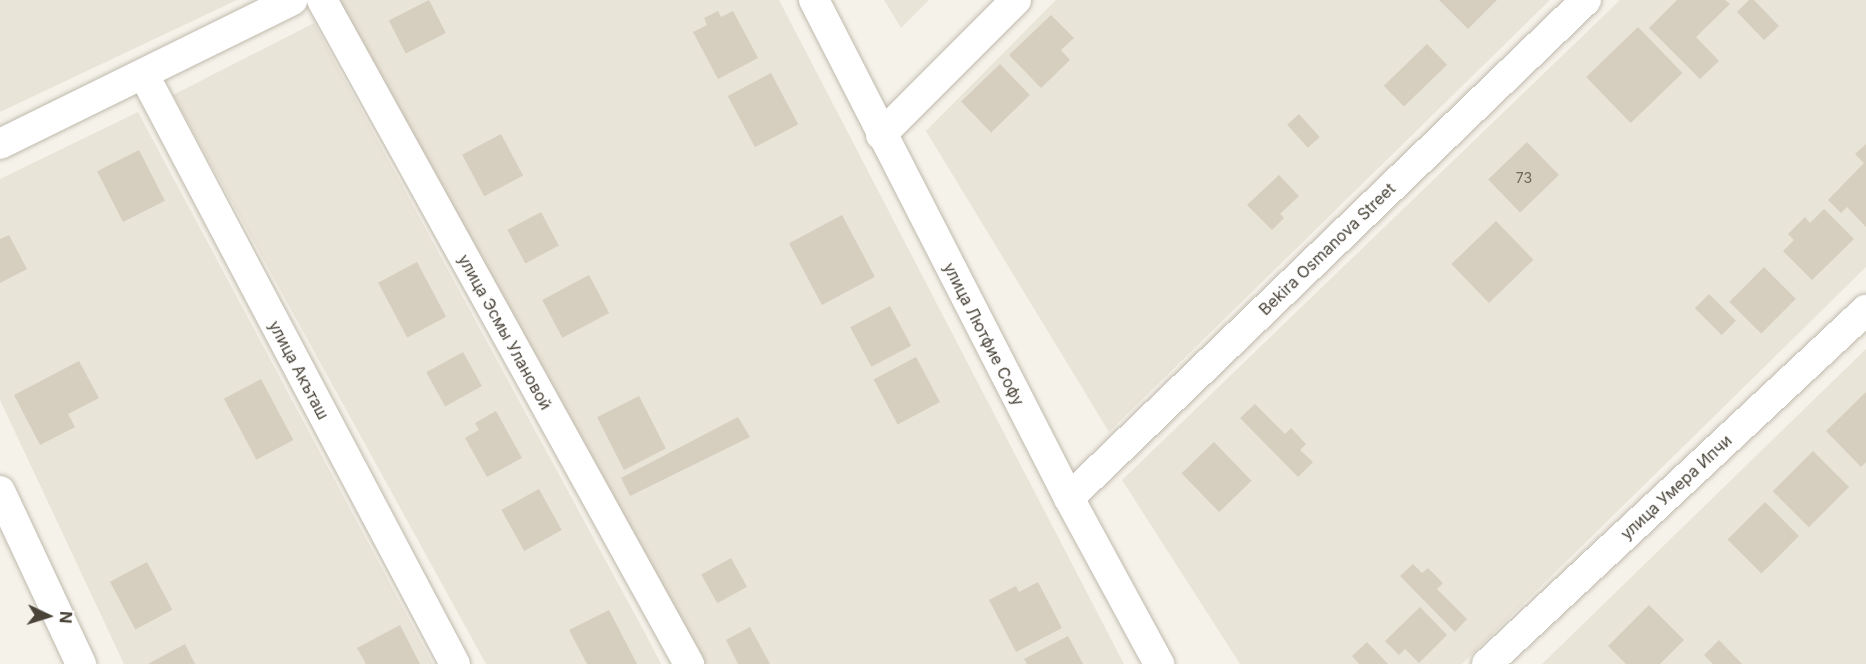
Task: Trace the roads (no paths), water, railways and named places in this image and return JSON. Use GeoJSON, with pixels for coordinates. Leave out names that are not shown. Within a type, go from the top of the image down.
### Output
{"type":"FeatureCollection","features":[{"type":"Feature","properties":{"kind":"street"},"geometry":{"type":"LineString","coordinates":[[0,144],[293,0]]}},
{"type":"Feature","properties":{"kind":"street","name":"улица Эсмы Улановой"},"geometry":{"type":"LineString","coordinates":[[322,0],[688,664]]}},
{"type":"Feature","properties":{"kind":"street","name":"улица Лютфие Софу"},"geometry":{"type":"LineString","coordinates":[[814,0],[881,135],[1069,498],[1160,664]]}},
{"type":"Feature","properties":{"kind":"street"},"geometry":{"type":"LineString","coordinates":[[881,135],[1016,0]]}},
{"type":"Feature","properties":{"kind":"street","name":"Bekira Osmanova Street"},"geometry":{"type":"LineString","coordinates":[[1069,498],[1586,0]]}},
{"type":"Feature","properties":{"kind":"street","name":"улица Акъташ"},"geometry":{"type":"LineString","coordinates":[[144,75],[455,664]]}},
{"type":"Feature","properties":{"kind":"street","name":"улица Умера Ипчи"},"geometry":{"type":"LineString","coordinates":[[1487,664],[1866,310]]}},
{"type":"Feature","properties":{"kind":"street"},"geometry":{"type":"LineString","coordinates":[[0,491],[81,664]]}}]}
